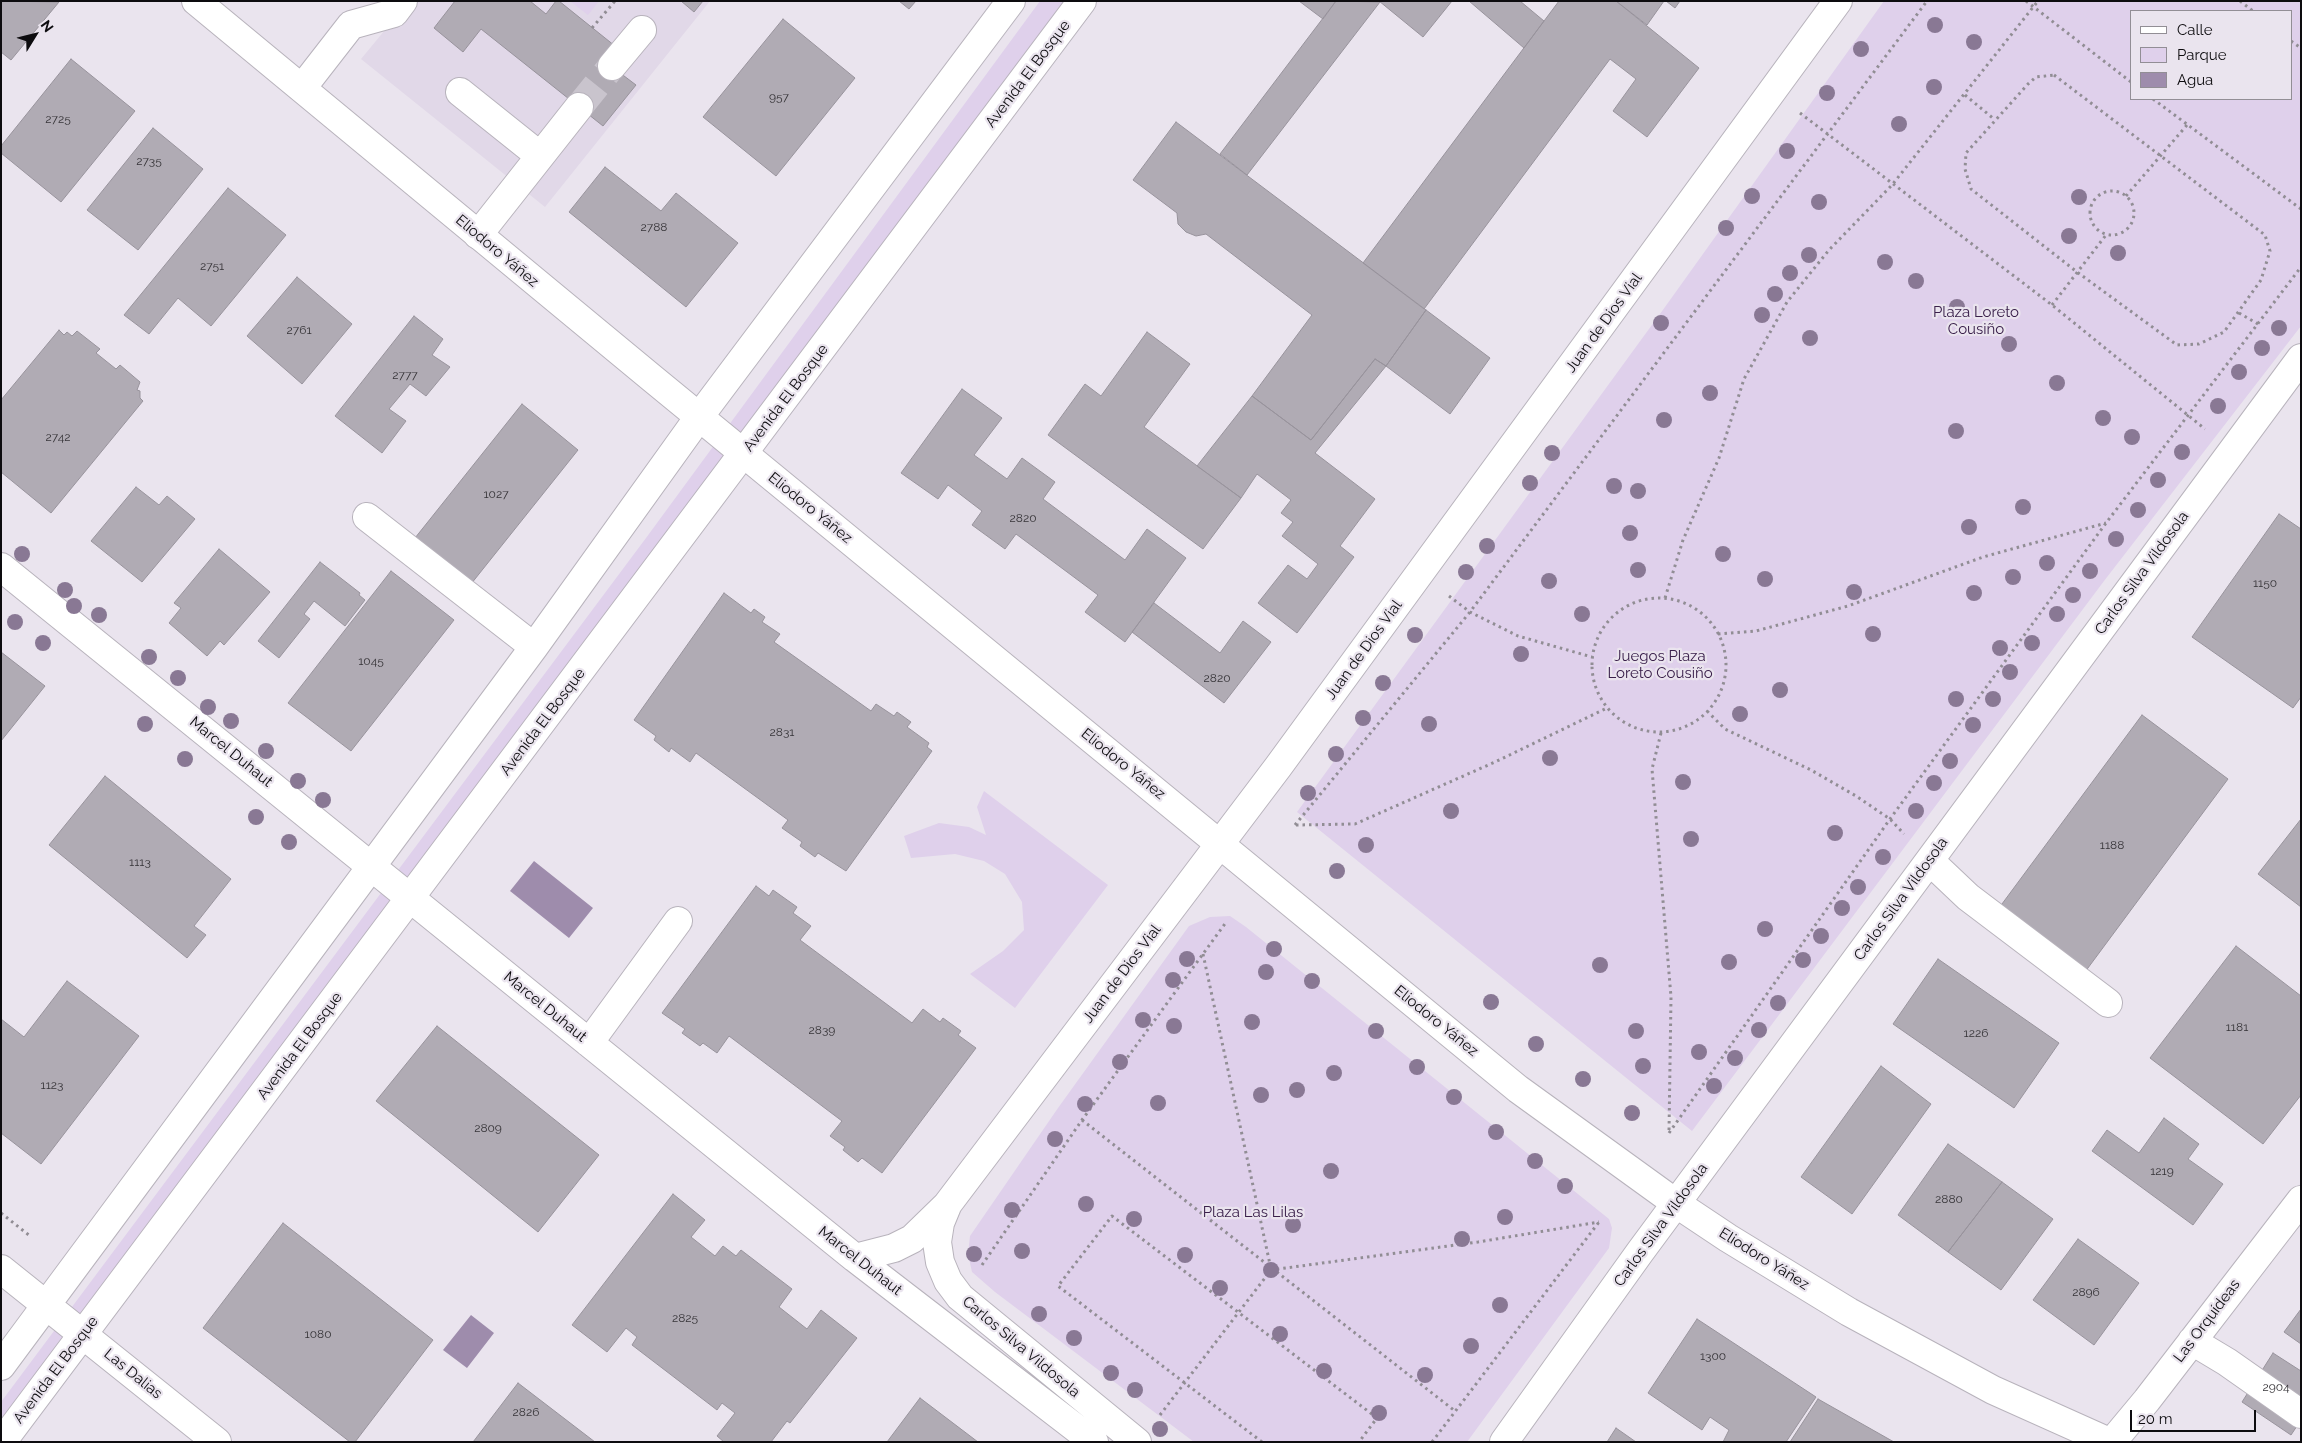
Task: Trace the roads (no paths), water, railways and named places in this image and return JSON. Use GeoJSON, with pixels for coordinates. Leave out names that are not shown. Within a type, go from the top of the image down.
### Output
{"type":"FeatureCollection","features":[{"type":"Feature","properties":{"kind":"street","name":"Eliodoro Yáñez"},"geometry":{"type":"LineString","coordinates":[[196,1],[699,417],[1518,1089],[1677,1204],[1728,1238],[1880,1329],[1993,1390],[2110,1442]]}},
{"type":"Feature","properties":{"kind":"street"},"geometry":{"type":"LineString","coordinates":[[302,88],[351,25],[394,13],[404,1]]}},
{"type":"Feature","properties":{"kind":"street"},"geometry":{"type":"LineString","coordinates":[[1,1366],[534,647],[699,417],[1011,1]]}},
{"type":"Feature","properties":{"kind":"street","name":"Avenida El Bosque"},"geometry":{"type":"LineString","coordinates":[[2,1442],[1082,1]]}},
{"type":"Feature","properties":{"kind":"street","name":"Juan de Dios Vial"},"geometry":{"type":"LineString","coordinates":[[855,1258],[894,1248],[912,1239],[947,1204],[1220,844],[1421,574],[1838,1]]}},
{"type":"Feature","properties":{"kind":"street"},"geometry":{"type":"LineString","coordinates":[[612,66],[642,30]]}},
{"type":"Feature","properties":{"kind":"street"},"geometry":{"type":"LineString","coordinates":[[460,92],[540,156]]}},
{"type":"Feature","properties":{"kind":"street"},"geometry":{"type":"LineString","coordinates":[[478,235],[579,107]]}},
{"type":"Feature","properties":{"kind":"street","name":"Carlos Silva Vildosola"},"geometry":{"type":"LineString","coordinates":[[1504,1442],[1677,1204],[2301,358]]}},
{"type":"Feature","properties":{"kind":"street"},"geometry":{"type":"LineString","coordinates":[[367,517],[534,647]]}},
{"type":"Feature","properties":{"kind":"street","name":"Marcel Duhaut"},"geometry":{"type":"LineString","coordinates":[[1,566],[855,1258],[1094,1442]]}},
{"type":"Feature","properties":{"kind":"street"},"geometry":{"type":"LineString","coordinates":[[1930,861],[1968,897],[2108,1003]]}},
{"type":"Feature","properties":{"kind":"street"},"geometry":{"type":"LineString","coordinates":[[589,1043],[678,921]]}},
{"type":"Feature","properties":{"kind":"street","name":"Las Orquídeas"},"geometry":{"type":"LineString","coordinates":[[2110,1442],[2192,1341],[2301,1200]]}},
{"type":"Feature","properties":{"kind":"street","name":"Carlos Silva Vildosola"},"geometry":{"type":"LineString","coordinates":[[947,1204],[940,1223],[937,1242],[940,1262],[948,1281],[960,1297],[1136,1442]]}},
{"type":"Feature","properties":{"kind":"street","name":"Las Dalias"},"geometry":{"type":"LineString","coordinates":[[1,1269],[217,1442]]}},
{"type":"Feature","properties":{"kind":"street"},"geometry":{"type":"LineString","coordinates":[[2192,1341],[2227,1362],[2301,1414]]}},
{"type":"Feature","properties":{"kind":"water"},"geometry":{"type":"Polygon","coordinates":[[[534,861],[593,908],[569,938],[510,891],[534,861]]]}},
{"type":"Feature","properties":{"kind":"water"},"geometry":{"type":"Polygon","coordinates":[[[471,1315],[494,1333],[467,1368],[443,1350],[471,1315]]]}},
{"type":"Feature","properties":{"kind":"tunnel"},"geometry":{"type":"LineString","coordinates":[[579,107],[612,66]]}},
{"type":"Feature","properties":{"kind":"park label","name":"Plaza Loreto Cousiño"},"geometry":{"type":"Point","coordinates":[1976,320]}},
{"type":"Feature","properties":{"kind":"park label","name":"Juegos Plaza Loreto Cousiño"},"geometry":{"type":"Point","coordinates":[1660,664]}},
{"type":"Feature","properties":{"kind":"park label","name":"Plaza Las Lilas"},"geometry":{"type":"Point","coordinates":[1253,1212]}}]}
